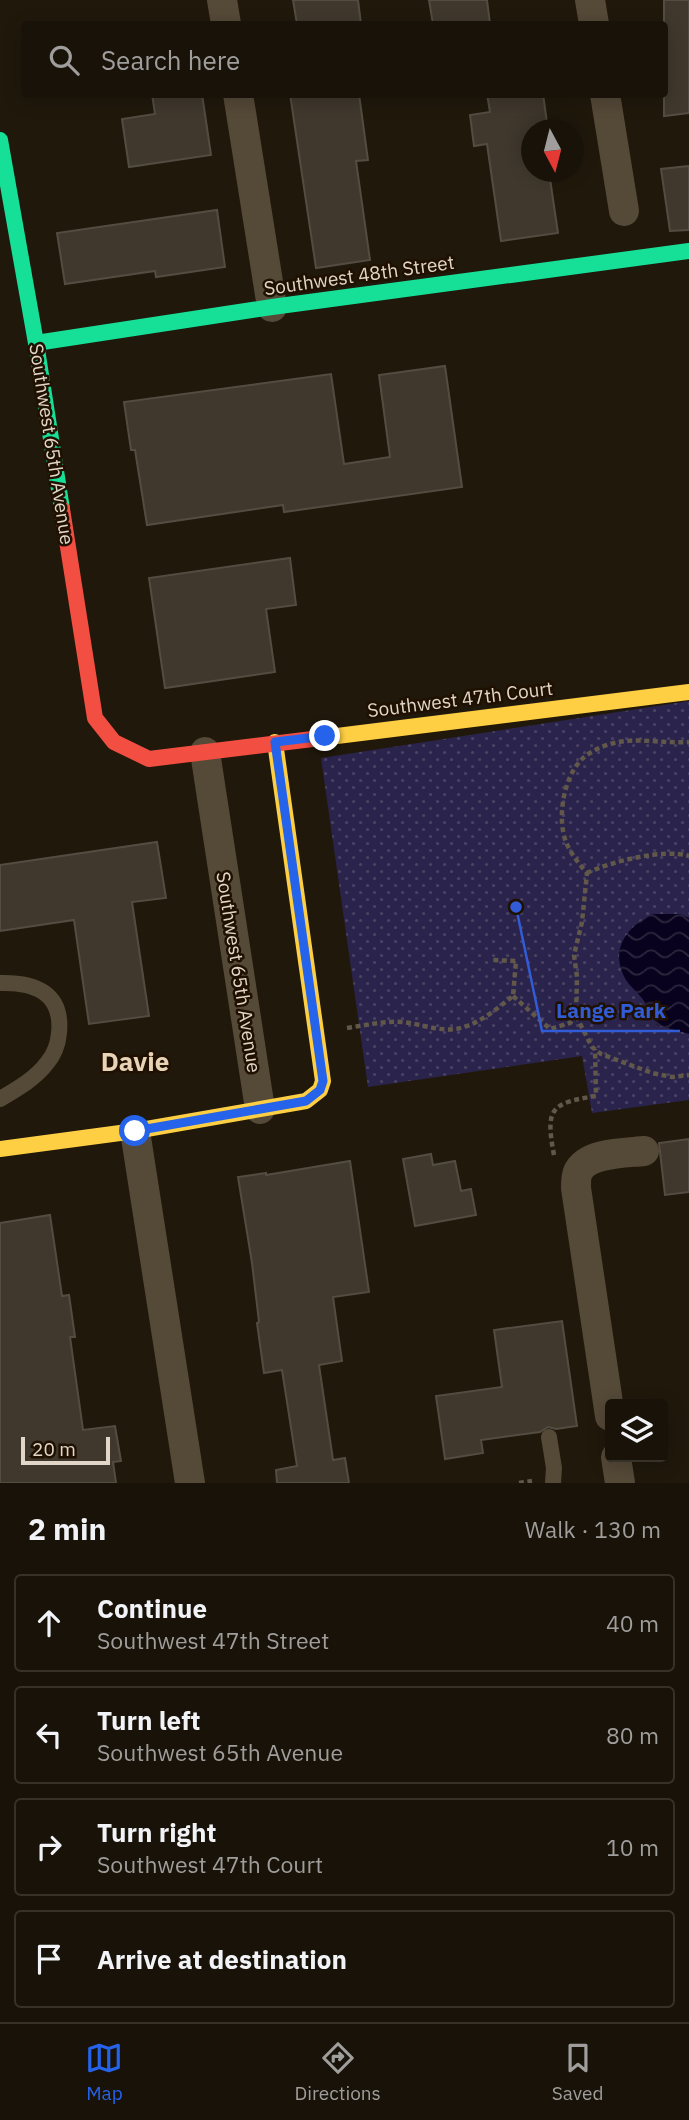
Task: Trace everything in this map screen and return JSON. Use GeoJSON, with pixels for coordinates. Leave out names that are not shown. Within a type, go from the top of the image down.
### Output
{"type":"FeatureCollection","features":[{"type":"Feature","properties":{"kind":"street"},"geometry":{"type":"LineString","coordinates":[[222,0],[226,21]]}},
{"type":"Feature","properties":{"kind":"street"},"geometry":{"type":"LineString","coordinates":[[590,0],[594,21]]}},
{"type":"Feature","properties":{"kind":"street"},"geometry":{"type":"LineString","coordinates":[[238,98],[272,307]]}},
{"type":"Feature","properties":{"kind":"street"},"geometry":{"type":"LineString","coordinates":[[606,98],[624,211]]}},
{"type":"Feature","properties":{"kind":"street","name":"Southwest 65th Avenue"},"geometry":{"type":"LineString","coordinates":[[0,140],[36,343],[94,718],[114,742]]}},
{"type":"Feature","properties":{"kind":"street","name":"Southwest 48th Street"},"geometry":{"type":"LineString","coordinates":[[36,343],[272,307],[689,251]]}},
{"type":"Feature","properties":{"kind":"street","name":"Southwest 47th Court"},"geometry":{"type":"LineString","coordinates":[[114,742],[149,759],[689,692]]}},
{"type":"Feature","properties":{"kind":"street"},"geometry":{"type":"LineString","coordinates":[[0,1149],[135,1131],[306,1101],[320,1090],[323,1081],[275,742]]}},
{"type":"Feature","properties":{"kind":"street","name":"Southwest 65th Avenue"},"geometry":{"type":"LineString","coordinates":[[205,752],[260,1109]]}},
{"type":"Feature","properties":{"kind":"street"},"geometry":{"type":"LineString","coordinates":[[135,1131],[190,1483]]}},
{"type":"Feature","properties":{"kind":"street"},"geometry":{"type":"LineString","coordinates":[[607,1399],[576,1188],[577,1173],[583,1164],[596,1158],[644,1151]]}},
{"type":"Feature","properties":{"kind":"street"},"geometry":{"type":"LineString","coordinates":[[617,1462],[620,1483]]}},
{"type":"Feature","properties":{"kind":"lane"},"geometry":{"type":"LineString","coordinates":[[0,983],[35,987],[48,995],[57,1006],[60,1025],[58,1044],[48,1062],[25,1084],[0,1099]]}},
{"type":"Feature","properties":{"kind":"lane"},"geometry":{"type":"LineString","coordinates":[[549,1437],[554,1468],[553,1483]]}},
{"type":"Feature","properties":{"kind":"path"},"geometry":{"type":"LineString","coordinates":[[689,742],[615,743],[596,749],[580,761],[570,777],[562,820],[565,841],[576,861],[587,873],[582,922],[574,955],[577,977],[576,1016],[592,1047],[601,1054],[652,1073],[672,1077],[689,1075]]}},
{"type":"Feature","properties":{"kind":"path"},"geometry":{"type":"LineString","coordinates":[[587,873],[601,866],[669,853],[689,856]]}},
{"type":"Feature","properties":{"kind":"path"},"geometry":{"type":"LineString","coordinates":[[316,1033],[379,1022],[401,1022],[450,1030],[466,1027],[481,1020],[513,996],[516,961],[493,960]]}},
{"type":"Feature","properties":{"kind":"path"},"geometry":{"type":"LineString","coordinates":[[513,996],[550,1028],[570,1023],[576,1016]]}},
{"type":"Feature","properties":{"kind":"shaded area"},"geometry":{"type":"Polygon","coordinates":[[[689,701],[689,1100],[592,1113],[582,1056],[368,1087],[321,758],[689,701]]]}},
{"type":"Feature","properties":{"kind":"water"},"geometry":{"type":"Polygon","coordinates":[[[653,914],[680,914],[689,918],[689,1034],[657,1025],[621,969],[619,959],[623,941],[635,926],[653,914]]]}},
{"type":"Feature","properties":{"kind":"building"},"geometry":{"type":"Polygon","coordinates":[[[293,0],[358,0],[361,21],[296,21],[293,0]]]}},
{"type":"Feature","properties":{"kind":"building"},"geometry":{"type":"Polygon","coordinates":[[[429,0],[487,0],[490,21],[432,21],[429,0]]]}},
{"type":"Feature","properties":{"kind":"building"},"geometry":{"type":"Polygon","coordinates":[[[664,0],[689,0],[689,113],[664,116],[664,98],[668,98],[668,21],[664,21],[664,0]]]}},
{"type":"Feature","properties":{"kind":"building"},"geometry":{"type":"Polygon","coordinates":[[[153,98],[203,98],[211,155],[129,167],[122,119],[155,114],[153,98]]]}},
{"type":"Feature","properties":{"kind":"building"},"geometry":{"type":"Polygon","coordinates":[[[291,98],[360,98],[368,160],[356,161],[370,260],[316,268],[291,98]]]}},
{"type":"Feature","properties":{"kind":"building"},"geometry":{"type":"Polygon","coordinates":[[[488,98],[544,98],[546,119],[521,119],[521,182],[550,182],[558,233],[501,241],[487,144],[474,146],[470,115],[490,112],[488,98]]]}},
{"type":"Feature","properties":{"kind":"building"},"geometry":{"type":"Polygon","coordinates":[[[689,166],[689,230],[670,231],[661,169],[689,166]]]}},
{"type":"Feature","properties":{"kind":"building"},"geometry":{"type":"Polygon","coordinates":[[[217,210],[225,267],[156,277],[155,271],[65,284],[57,233],[217,210]]]}},
{"type":"Feature","properties":{"kind":"building"},"geometry":{"type":"Polygon","coordinates":[[[445,366],[462,487],[284,512],[283,505],[147,525],[124,402],[331,374],[344,464],[390,457],[379,375],[445,366]]]}},
{"type":"Feature","properties":{"kind":"building"},"geometry":{"type":"Polygon","coordinates":[[[290,558],[296,605],[266,609],[275,672],[165,688],[149,578],[290,558]]]}},
{"type":"Feature","properties":{"kind":"building"},"geometry":{"type":"Polygon","coordinates":[[[157,842],[166,898],[132,902],[149,1016],[89,1024],[74,920],[0,931],[0,865],[157,842]]]}},
{"type":"Feature","properties":{"kind":"building"},"geometry":{"type":"Polygon","coordinates":[[[689,1139],[689,1192],[665,1195],[659,1143],[689,1139]]]}},
{"type":"Feature","properties":{"kind":"building"},"geometry":{"type":"Polygon","coordinates":[[[431,1154],[433,1165],[455,1161],[461,1191],[471,1189],[476,1215],[415,1226],[403,1159],[431,1154]]]}},
{"type":"Feature","properties":{"kind":"building"},"geometry":{"type":"Polygon","coordinates":[[[350,1161],[369,1292],[333,1297],[342,1361],[319,1365],[333,1460],[345,1458],[349,1483],[277,1483],[276,1470],[297,1466],[282,1370],[264,1373],[252,1263],[238,1177],[350,1161]]]}},
{"type":"Feature","properties":{"kind":"building"},"geometry":{"type":"Polygon","coordinates":[[[50,1215],[62,1296],[69,1295],[75,1337],[70,1337],[83,1430],[115,1426],[121,1461],[113,1462],[116,1483],[0,1483],[0,1223],[50,1215]]]}},
{"type":"Feature","properties":{"kind":"building"},"geometry":{"type":"Polygon","coordinates":[[[562,1321],[577,1426],[556,1429],[548,1427],[540,1432],[481,1440],[483,1453],[445,1459],[436,1396],[502,1387],[494,1330],[562,1321]]]}},
{"type":"Feature","properties":{"kind":"traffic: fast"},"geometry":{"type":"LineString","coordinates":[[0,140],[62,509]]}},
{"type":"Feature","properties":{"kind":"traffic: fast"},"geometry":{"type":"LineString","coordinates":[[36,343],[272,307],[689,251]]}},
{"type":"Feature","properties":{"kind":"traffic: slow"},"geometry":{"type":"LineString","coordinates":[[329,737],[689,692]]}},
{"type":"Feature","properties":{"kind":"traffic: slow"},"geometry":{"type":"LineString","coordinates":[[0,1149],[135,1131],[306,1101],[320,1090],[323,1081],[275,742]]}},
{"type":"Feature","properties":{"kind":"traffic: jam"},"geometry":{"type":"LineString","coordinates":[[62,509],[95,718],[114,742],[149,759],[329,737]]}},
{"type":"Feature","properties":{"kind":"place","name":"Lange Park"},"geometry":{"type":"Point","coordinates":[516,907]}},
{"type":"Feature","properties":{"kind":"district","name":"Davie"},"geometry":{"type":"Point","coordinates":[135,1061]}},
{"type":"Feature","properties":{"kind":"route"},"geometry":{"type":"LineString","coordinates":[[135,1131],[306,1101],[320,1090],[323,1081],[275,742],[325,736]]}}]}
